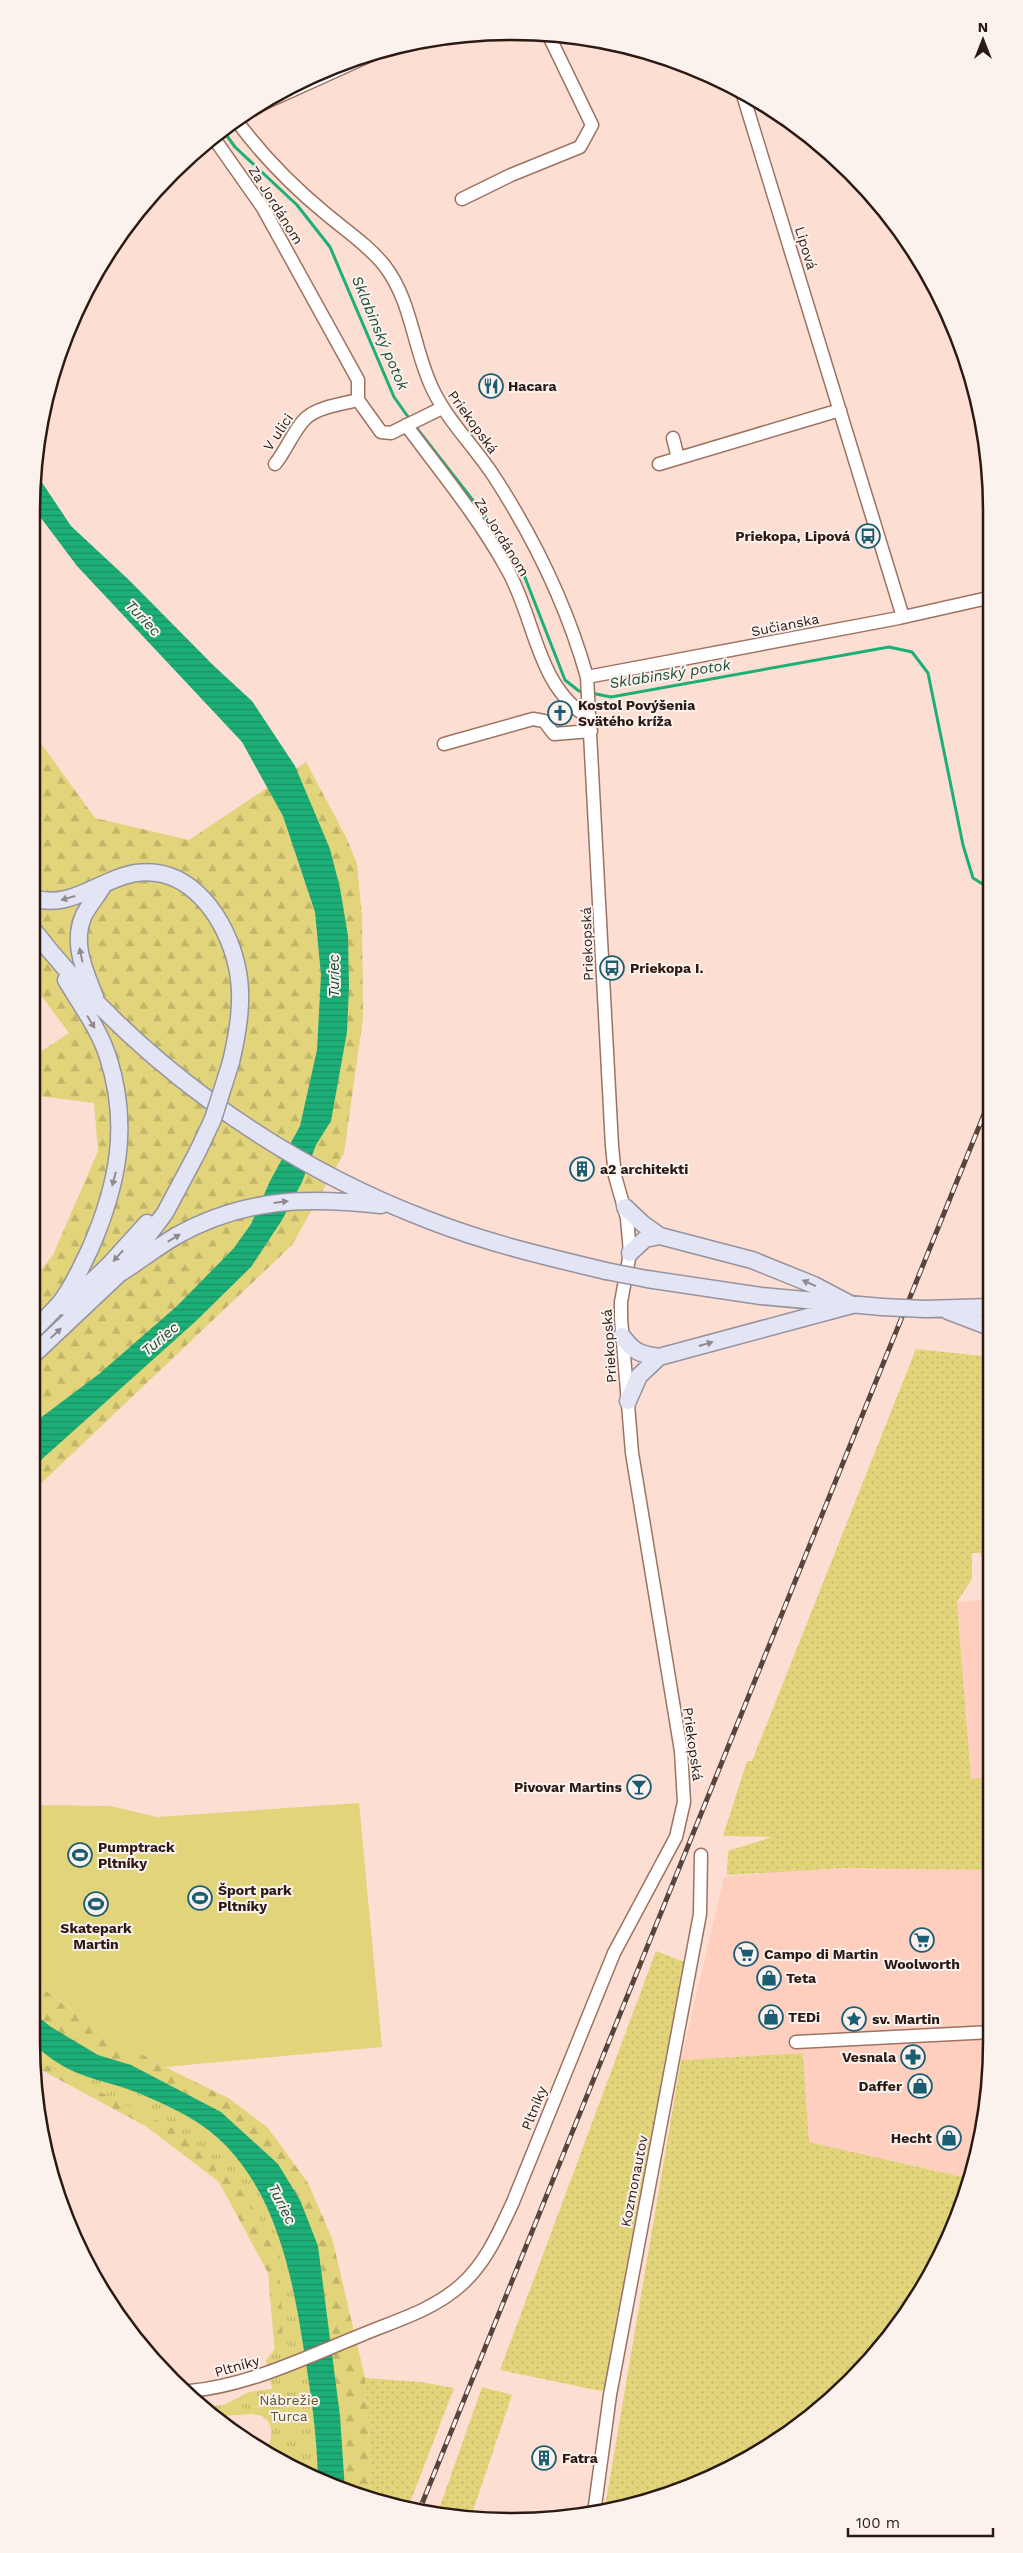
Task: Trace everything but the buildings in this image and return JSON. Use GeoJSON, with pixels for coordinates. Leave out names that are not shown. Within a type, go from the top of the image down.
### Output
{"type":"FeatureCollection","features":[{"type":"Feature","properties":{"kind":"main road"},"geometry":{"type":"LineString","coordinates":[[40,899],[50,901],[66,899],[103,886],[119,877],[136,873],[166,875],[188,885],[212,910],[222,926],[238,968],[239,1016],[231,1062],[212,1119],[197,1153],[165,1213],[119,1274],[40,1349]]}},
{"type":"Feature","properties":{"kind":"main road"},"geometry":{"type":"LineString","coordinates":[[96,1002],[82,963],[79,931],[85,913],[103,886]]}},
{"type":"Feature","properties":{"kind":"main road"},"geometry":{"type":"LineString","coordinates":[[40,938],[96,1002],[183,1081],[263,1137],[325,1172],[395,1207],[468,1234],[606,1271],[647,1279],[724,1292],[852,1305],[925,1309],[983,1307]]}},
{"type":"Feature","properties":{"kind":"main road"},"geometry":{"type":"LineString","coordinates":[[40,1324],[61,1302],[83,1264],[109,1201],[117,1169],[120,1139],[115,1083],[107,1056],[98,1033],[49,950]]}},
{"type":"Feature","properties":{"kind":"main road"},"geometry":{"type":"LineString","coordinates":[[40,1326],[109,1266],[174,1194]]}},
{"type":"Feature","properties":{"kind":"main road"},"geometry":{"type":"LineString","coordinates":[[119,1274],[175,1237],[198,1225],[234,1212],[267,1204],[299,1200],[334,1200],[395,1207]]}},
{"type":"Feature","properties":{"kind":"main road"},"geometry":{"type":"LineString","coordinates":[[625,1206],[643,1224],[660,1236],[752,1260],[807,1282],[852,1305]]}},
{"type":"Feature","properties":{"kind":"main road"},"geometry":{"type":"LineString","coordinates":[[630,1253],[645,1239],[660,1236]]}},
{"type":"Feature","properties":{"kind":"main road"},"geometry":{"type":"LineString","coordinates":[[622,1336],[633,1350],[644,1355],[659,1357],[852,1305]]}},
{"type":"Feature","properties":{"kind":"main road"},"geometry":{"type":"LineString","coordinates":[[944,1309],[983,1324]]}},
{"type":"Feature","properties":{"kind":"main road"},"geometry":{"type":"LineString","coordinates":[[628,1401],[640,1376],[659,1357]]}},
{"type":"Feature","properties":{"kind":"street"},"geometry":{"type":"LineString","coordinates":[[462,199],[511,175],[580,147],[592,126],[552,42]]}},
{"type":"Feature","properties":{"kind":"street","name":"Lipová"},"geometry":{"type":"LineString","coordinates":[[745,102],[903,617]]}},
{"type":"Feature","properties":{"kind":"street","name":"Priekopská"},"geometry":{"type":"LineString","coordinates":[[240,126],[264,156],[285,178],[367,247],[388,271],[407,309],[427,376],[442,408],[494,476],[535,546],[565,611],[588,682],[612,1146],[616,1176],[625,1206],[630,1253],[621,1302],[622,1336],[641,1514],[683,1772],[684,1802],[676,1837]]}},
{"type":"Feature","properties":{"kind":"street","name":"Za Jordánom"},"geometry":{"type":"LineString","coordinates":[[218,143],[263,208],[296,264],[358,380],[358,400]]}},
{"type":"Feature","properties":{"kind":"street"},"geometry":{"type":"LineString","coordinates":[[358,400],[381,432],[391,433],[442,408]]}},
{"type":"Feature","properties":{"kind":"street","name":"V ulici"},"geometry":{"type":"LineString","coordinates":[[275,464],[309,415],[358,400]]}},
{"type":"Feature","properties":{"kind":"street"},"geometry":{"type":"LineString","coordinates":[[659,464],[840,410]]}},
{"type":"Feature","properties":{"kind":"street","name":"Za Jordánom"},"geometry":{"type":"LineString","coordinates":[[406,426],[478,523],[507,568],[516,585],[546,670],[557,689],[582,714],[591,719]]}},
{"type":"Feature","properties":{"kind":"street"},"geometry":{"type":"LineString","coordinates":[[673,438],[678,458]]}},
{"type":"Feature","properties":{"kind":"street","name":"Sučianska"},"geometry":{"type":"LineString","coordinates":[[588,682],[983,599]]}},
{"type":"Feature","properties":{"kind":"street"},"geometry":{"type":"LineString","coordinates":[[444,744],[533,719],[544,721],[554,734],[591,719]]}},
{"type":"Feature","properties":{"kind":"street","name":"Pltníky"},"geometry":{"type":"LineString","coordinates":[[195,2390],[228,2386],[420,2312],[445,2297],[474,2272],[491,2248],[513,2202],[614,1953],[676,1837]]}},
{"type":"Feature","properties":{"kind":"street","name":"Kozmonautov"},"geometry":{"type":"LineString","coordinates":[[595,2505],[610,2395],[700,1914],[701,1855]]}},
{"type":"Feature","properties":{"kind":"street"},"geometry":{"type":"LineString","coordinates":[[796,2042],[983,2032]]}},
{"type":"Feature","properties":{"kind":"shaded area"},"geometry":{"type":"Polygon","coordinates":[[[983,1600],[983,1778],[971,1780],[957,1602],[983,1600]]]}},
{"type":"Feature","properties":{"kind":"shaded area","name":"Campo di Martin"},"geometry":{"type":"Polygon","coordinates":[[[953,1852],[983,1854],[982,2072],[974,2133],[963,2176],[809,2142],[803,2053],[681,2060],[724,1877],[953,1852]]]}},
{"type":"Feature","properties":{"kind":"green space"},"geometry":{"type":"Polygon","coordinates":[[[40,742],[95,818],[189,840],[306,762],[347,839],[357,864],[362,918],[363,1018],[344,1153],[292,1245],[40,1484],[40,1271],[53,1255],[98,1151],[94,1103],[40,1096],[40,1052],[69,1033],[40,994],[40,742]]]}},
{"type":"Feature","properties":{"kind":"green space"},"geometry":{"type":"Polygon","coordinates":[[[916,1349],[983,1356],[983,1564],[981,1553],[972,1553],[972,1579],[957,1602],[971,1779],[983,1778],[983,1870],[843,1868],[727,1875],[728,1851],[772,1837],[723,1836],[747,1761],[752,1761],[916,1349]]]}},
{"type":"Feature","properties":{"kind":"green space","name":"Šport park Pltníky"},"geometry":{"type":"Polygon","coordinates":[[[359,1803],[382,2047],[165,2067],[87,2023],[40,1986],[40,1805],[110,1806],[157,1817],[359,1803]]]}},
{"type":"Feature","properties":{"kind":"green space"},"geometry":{"type":"Polygon","coordinates":[[[656,1951],[687,1963],[609,2385],[601,2391],[500,2370],[656,1951]]]}},
{"type":"Feature","properties":{"kind":"green space"},"geometry":{"type":"Polygon","coordinates":[[[40,1986],[87,2023],[165,2067],[230,2099],[268,2128],[308,2183],[332,2238],[365,2378],[371,2470],[369,2491],[331,2477],[279,2452],[279,2401],[268,2273],[219,2182],[147,2127],[41,2070],[40,1986]]]}},
{"type":"Feature","properties":{"kind":"green space","name":"Nábrežie Turca"},"geometry":{"type":"Polygon","coordinates":[[[40,2049],[67,2068],[125,2088],[187,2116],[217,2137],[242,2164],[261,2194],[276,2227],[287,2262],[302,2334],[316,2424],[318,2471],[269,2445],[271,2428],[268,2421],[262,2416],[253,2414],[224,2416],[212,2406],[224,2405],[249,2392],[272,2389],[266,2360],[282,2340],[283,2324],[277,2252],[238,2182],[174,2129],[41,2062],[40,2049]]]}},
{"type":"Feature","properties":{"kind":"green space"},"geometry":{"type":"Polygon","coordinates":[[[803,2053],[809,2142],[963,2176],[947,2222],[920,2277],[886,2329],[845,2375],[799,2416],[747,2450],[692,2477],[663,2488],[606,2503],[681,2060],[803,2053]]]}},
{"type":"Feature","properties":{"kind":"green space"},"geometry":{"type":"Polygon","coordinates":[[[365,2378],[421,2382],[454,2388],[410,2502],[369,2491],[371,2470],[365,2378]]]}},
{"type":"Feature","properties":{"kind":"green space"},"geometry":{"type":"Polygon","coordinates":[[[482,2387],[512,2395],[473,2511],[440,2507],[482,2387]]]}},
{"type":"Feature","properties":{"kind":"water","name":"Turiec"},"geometry":{"type":"Polygon","coordinates":[[[41,481],[71,526],[252,701],[295,766],[330,849],[340,888],[348,936],[349,987],[347,1032],[331,1121],[316,1145],[302,1182],[282,1220],[251,1267],[196,1321],[40,1461],[40,1418],[99,1374],[177,1306],[234,1248],[251,1224],[270,1181],[300,1126],[317,1050],[321,975],[315,912],[283,816],[242,742],[77,566],[40,517],[41,481]]]}},
{"type":"Feature","properties":{"kind":"water","name":"Turiec"},"geometry":{"type":"Polygon","coordinates":[[[40,2018],[51,2027],[98,2055],[131,2065],[221,2112],[278,2164],[300,2200],[318,2246],[340,2416],[344,2482],[317,2471],[311,2399],[292,2284],[272,2218],[257,2188],[238,2160],[215,2136],[187,2116],[136,2092],[76,2072],[47,2056],[40,2050],[40,2018]]]}},
{"type":"Feature","properties":{"kind":"waterway","name":"Sklabinský potok"},"geometry":{"type":"LineString","coordinates":[[227,135],[235,147],[297,205],[330,247],[394,397],[411,421]]}},
{"type":"Feature","properties":{"kind":"waterway","name":"Sklabinský potok"},"geometry":{"type":"LineString","coordinates":[[415,426],[486,517],[524,575],[565,680],[579,691],[584,692]]}},
{"type":"Feature","properties":{"kind":"waterway","name":"Sklabinský potok"},"geometry":{"type":"LineString","coordinates":[[591,693],[611,697],[889,647],[912,652],[928,673],[963,845],[973,878],[983,884]]}},
{"type":"Feature","properties":{"kind":"railway"},"geometry":{"type":"LineString","coordinates":[[422,2504],[983,1117]]}},
{"type":"Feature","properties":{"kind":"place","name":"Hacara"},"geometry":{"type":"Point","coordinates":[491,386]}},
{"type":"Feature","properties":{"kind":"place","name":"Priekopa, Lipová"},"geometry":{"type":"Point","coordinates":[868,536]}},
{"type":"Feature","properties":{"kind":"place","name":"Kostol Povýšenia Svätého kríža"},"geometry":{"type":"Point","coordinates":[560,713]}},
{"type":"Feature","properties":{"kind":"place","name":"Priekopa I."},"geometry":{"type":"Point","coordinates":[612,968]}},
{"type":"Feature","properties":{"kind":"place","name":"a2 architekti"},"geometry":{"type":"Point","coordinates":[582,1169]}},
{"type":"Feature","properties":{"kind":"place","name":"Pivovar Martins"},"geometry":{"type":"Point","coordinates":[639,1787]}},
{"type":"Feature","properties":{"kind":"place","name":"Pumptrack Pltníky"},"geometry":{"type":"Point","coordinates":[80,1855]}},
{"type":"Feature","properties":{"kind":"place","name":"Šport park Pltníky"},"geometry":{"type":"Point","coordinates":[200,1898]}},
{"type":"Feature","properties":{"kind":"place","name":"Skatepark Martin"},"geometry":{"type":"Point","coordinates":[96,1904]}},
{"type":"Feature","properties":{"kind":"place","name":"Woolworth"},"geometry":{"type":"Point","coordinates":[922,1940]}},
{"type":"Feature","properties":{"kind":"place","name":"Campo di Martin"},"geometry":{"type":"Point","coordinates":[746,1954]}},
{"type":"Feature","properties":{"kind":"place","name":"Teta"},"geometry":{"type":"Point","coordinates":[769,1978]}},
{"type":"Feature","properties":{"kind":"place","name":"TEDi"},"geometry":{"type":"Point","coordinates":[771,2017]}},
{"type":"Feature","properties":{"kind":"place","name":"sv. Martin"},"geometry":{"type":"Point","coordinates":[854,2019]}},
{"type":"Feature","properties":{"kind":"place","name":"Vesnala"},"geometry":{"type":"Point","coordinates":[913,2057]}},
{"type":"Feature","properties":{"kind":"place","name":"Daffer"},"geometry":{"type":"Point","coordinates":[920,2086]}},
{"type":"Feature","properties":{"kind":"place","name":"Hecht"},"geometry":{"type":"Point","coordinates":[949,2138]}},
{"type":"Feature","properties":{"kind":"place","name":"Fatra"},"geometry":{"type":"Point","coordinates":[544,2458]}}]}
